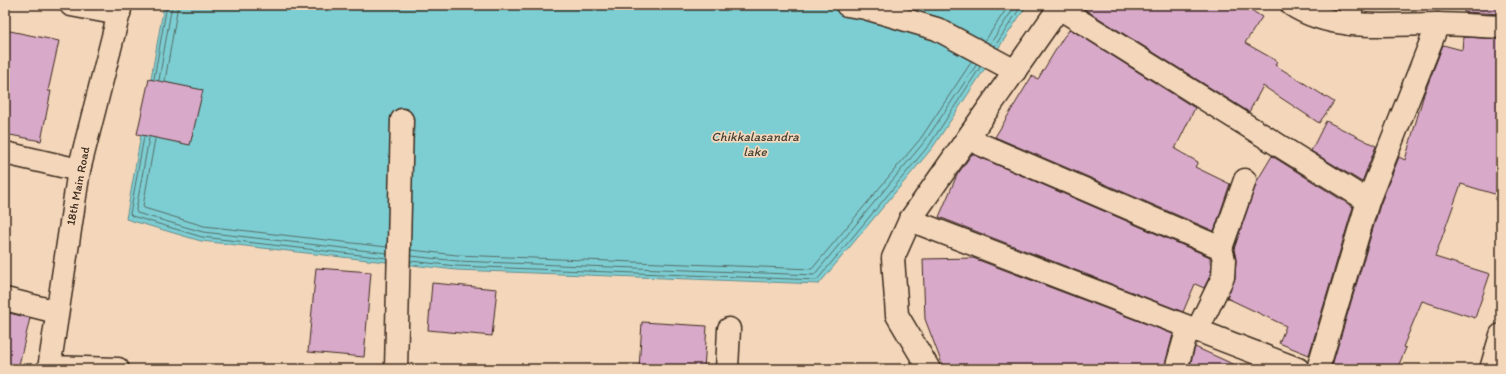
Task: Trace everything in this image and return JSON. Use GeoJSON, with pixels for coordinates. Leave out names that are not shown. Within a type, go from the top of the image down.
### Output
{"type":"FeatureCollection","features":[{"type":"Feature","properties":{"kind":"street"},"geometry":{"type":"LineString","coordinates":[[71,5],[120,9]]}},
{"type":"Feature","properties":{"kind":"street"},"geometry":{"type":"LineString","coordinates":[[847,5],[865,8],[937,29],[1015,71]]}},
{"type":"Feature","properties":{"kind":"street"},"geometry":{"type":"LineString","coordinates":[[1292,5],[1303,12],[1438,24],[1501,27]]}},
{"type":"Feature","properties":{"kind":"street"},"geometry":{"type":"LineString","coordinates":[[929,369],[897,315],[893,258],[910,220],[1060,6],[1368,201]]}},
{"type":"Feature","properties":{"kind":"street","name":"18th Main Road"},"geometry":{"type":"LineString","coordinates":[[49,368],[79,170],[120,9]]}},
{"type":"Feature","properties":{"kind":"street"},"geometry":{"type":"LineString","coordinates":[[1318,369],[1368,201],[1438,24]]}},
{"type":"Feature","properties":{"kind":"street"},"geometry":{"type":"LineString","coordinates":[[396,369],[402,120]]}},
{"type":"Feature","properties":{"kind":"street"},"geometry":{"type":"LineString","coordinates":[[968,139],[1221,248]]}},
{"type":"Feature","properties":{"kind":"street"},"geometry":{"type":"LineString","coordinates":[[5,153],[79,170]]}},
{"type":"Feature","properties":{"kind":"street"},"geometry":{"type":"LineString","coordinates":[[1176,369],[1192,329],[1223,277],[1224,260],[1221,248],[1245,180]]}},
{"type":"Feature","properties":{"kind":"street"},"geometry":{"type":"LineString","coordinates":[[910,220],[1298,369]]}},
{"type":"Feature","properties":{"kind":"street"},"geometry":{"type":"LineString","coordinates":[[5,299],[57,312]]}},
{"type":"Feature","properties":{"kind":"street"},"geometry":{"type":"LineString","coordinates":[[727,369],[729,329]]}},
{"type":"Feature","properties":{"kind":"street"},"geometry":{"type":"LineString","coordinates":[[1491,369],[1501,335]]}},
{"type":"Feature","properties":{"kind":"street"},"geometry":{"type":"LineString","coordinates":[[49,368],[118,369]]}},
{"type":"Feature","properties":{"kind":"water","name":"Chikkalasandra lake"},"geometry":{"type":"Polygon","coordinates":[[[164,5],[1027,5],[933,147],[819,284],[456,270],[201,241],[126,219],[164,5]]]}},
{"type":"Feature","properties":{"kind":"building"},"geometry":{"type":"Polygon","coordinates":[[[1086,5],[1243,5],[1262,17],[1245,43],[1277,61],[1275,65],[1334,102],[1319,123],[1263,86],[1249,112],[1084,9],[1086,5]]]}},
{"type":"Feature","properties":{"kind":"building"},"geometry":{"type":"Polygon","coordinates":[[[1464,5],[1501,5],[1501,14],[1464,12],[1464,5]]]}},
{"type":"Feature","properties":{"kind":"building"},"geometry":{"type":"Polygon","coordinates":[[[1070,29],[1195,108],[1175,149],[1198,162],[1195,167],[1230,184],[1214,231],[995,137],[1032,76],[1038,79],[1070,29]]]}},
{"type":"Feature","properties":{"kind":"building"},"geometry":{"type":"Polygon","coordinates":[[[5,30],[59,41],[48,91],[51,91],[41,141],[5,134],[5,30]]]}},
{"type":"Feature","properties":{"kind":"building"},"geometry":{"type":"Polygon","coordinates":[[[1463,37],[1501,39],[1501,196],[1461,184],[1435,257],[1490,274],[1475,318],[1422,301],[1403,347],[1406,348],[1397,369],[1331,369],[1380,205],[1399,157],[1405,160],[1424,94],[1443,45],[1462,50],[1463,37]]]}},
{"type":"Feature","properties":{"kind":"building"},"geometry":{"type":"Polygon","coordinates":[[[149,79],[203,90],[190,145],[137,134],[149,79]]]}},
{"type":"Feature","properties":{"kind":"building"},"geometry":{"type":"Polygon","coordinates":[[[1326,121],[1376,146],[1362,182],[1311,151],[1326,121]]]}},
{"type":"Feature","properties":{"kind":"building"},"geometry":{"type":"Polygon","coordinates":[[[972,154],[1210,257],[1211,274],[1204,288],[1195,284],[1183,312],[939,217],[957,175],[972,154]]]}},
{"type":"Feature","properties":{"kind":"building"},"geometry":{"type":"Polygon","coordinates":[[[1272,156],[1353,207],[1309,355],[1279,343],[1286,326],[1227,298],[1235,278],[1236,261],[1234,249],[1257,181],[1272,156]]]}},
{"type":"Feature","properties":{"kind":"building"},"geometry":{"type":"Polygon","coordinates":[[[973,258],[1173,334],[1164,369],[989,369],[979,365],[969,369],[944,369],[925,319],[923,259],[973,258]]]}},
{"type":"Feature","properties":{"kind":"building"},"geometry":{"type":"Polygon","coordinates":[[[316,268],[371,272],[364,357],[308,352],[316,268]]]}},
{"type":"Feature","properties":{"kind":"building"},"geometry":{"type":"Polygon","coordinates":[[[432,283],[497,289],[492,336],[428,330],[432,283]]]}},
{"type":"Feature","properties":{"kind":"building"},"geometry":{"type":"Polygon","coordinates":[[[5,312],[30,318],[18,369],[5,369],[5,312]]]}},
{"type":"Feature","properties":{"kind":"building"},"geometry":{"type":"Polygon","coordinates":[[[642,322],[707,326],[704,369],[639,369],[642,322]]]}},
{"type":"Feature","properties":{"kind":"building"},"geometry":{"type":"Polygon","coordinates":[[[1195,347],[1244,369],[1189,369],[1195,347]]]}}]}
